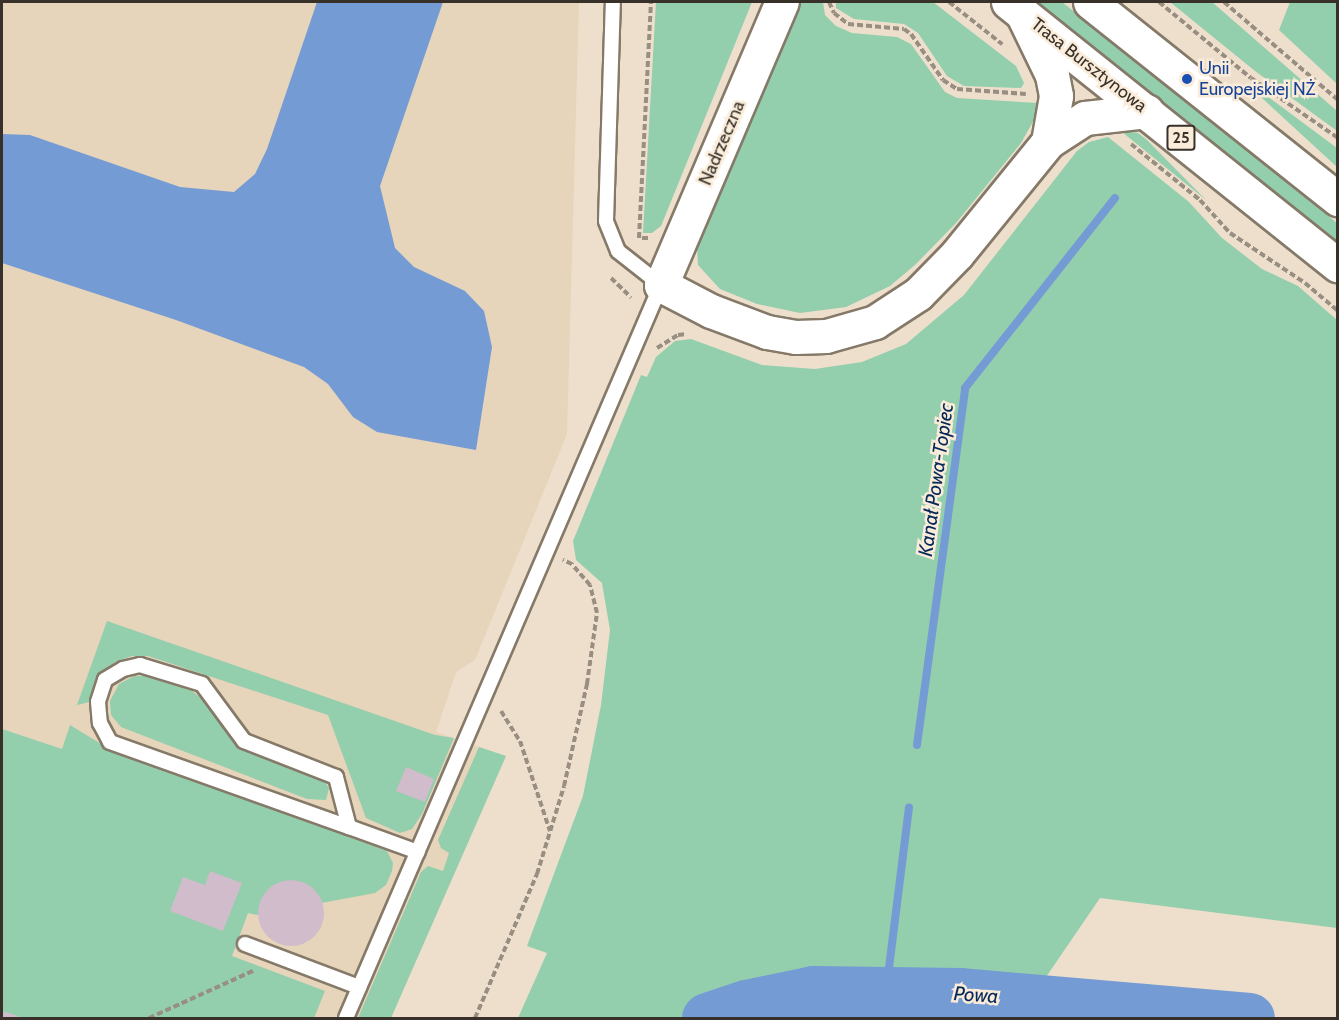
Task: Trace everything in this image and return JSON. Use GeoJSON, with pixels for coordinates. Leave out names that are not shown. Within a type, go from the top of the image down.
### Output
{"type":"FeatureCollection","features":[{"type":"Feature","properties":{"kind":"main road","name":"Nadrzeczna"},"geometry":{"type":"LineString","coordinates":[[661,285],[782,2]]}},
{"type":"Feature","properties":{"kind":"main road"},"geometry":{"type":"LineString","coordinates":[[1090,2],[1338,199]]}},
{"type":"Feature","properties":{"kind":"main road"},"geometry":{"type":"LineString","coordinates":[[1016,7],[1052,75],[1056,96],[1048,142]]}},
{"type":"Feature","properties":{"kind":"main road","name":"Trasa Bursztynowa"},"geometry":{"type":"LineString","coordinates":[[1016,7],[1338,265]]}},
{"type":"Feature","properties":{"kind":"main road"},"geometry":{"type":"LineString","coordinates":[[661,285],[711,311],[767,332],[796,337],[826,336],[875,322],[918,294],[957,254],[1048,142],[1085,118],[1147,111]]}},
{"type":"Feature","properties":{"kind":"lane"},"geometry":{"type":"LineString","coordinates":[[346,1018],[661,285],[618,251],[606,221],[613,2]]}},
{"type":"Feature","properties":{"kind":"lane"},"geometry":{"type":"LineString","coordinates":[[349,828],[336,777],[244,741],[202,684],[140,665],[123,669],[105,680],[98,702],[100,723],[110,742],[349,828],[418,852]]}},
{"type":"Feature","properties":{"kind":"lane"},"geometry":{"type":"LineString","coordinates":[[245,944],[359,987]]}},
{"type":"Feature","properties":{"kind":"path"},"geometry":{"type":"LineString","coordinates":[[651,2],[639,238],[657,234]]}},
{"type":"Feature","properties":{"kind":"path"},"geometry":{"type":"LineString","coordinates":[[828,2],[834,14],[848,24],[904,29],[911,33],[943,80],[957,88],[1056,96]]}},
{"type":"Feature","properties":{"kind":"path"},"geometry":{"type":"LineString","coordinates":[[949,2],[1007,48]]}},
{"type":"Feature","properties":{"kind":"path"},"geometry":{"type":"LineString","coordinates":[[1159,2],[1251,78],[1338,138]]}},
{"type":"Feature","properties":{"kind":"path"},"geometry":{"type":"LineString","coordinates":[[1224,2],[1338,100]]}},
{"type":"Feature","properties":{"kind":"path"},"geometry":{"type":"LineString","coordinates":[[1124,139],[1200,200],[1230,233],[1305,283],[1338,311]]}},
{"type":"Feature","properties":{"kind":"path"},"geometry":{"type":"LineString","coordinates":[[475,1018],[537,874],[550,831],[586,684],[597,614],[590,585],[572,564],[546,552]]}},
{"type":"Feature","properties":{"kind":"path"},"geometry":{"type":"LineString","coordinates":[[487,691],[520,741],[550,831]]}},
{"type":"Feature","properties":{"kind":"path"},"geometry":{"type":"LineString","coordinates":[[149,1018],[261,968],[267,952]]}},
{"type":"Feature","properties":{"kind":"shaded area"},"geometry":{"type":"Polygon","coordinates":[[[2,2],[579,2],[567,434],[475,660],[456,672],[436,732],[506,756],[391,1018],[2,1018],[2,2]]]}},
{"type":"Feature","properties":{"kind":"green space"},"geometry":{"type":"Polygon","coordinates":[[[656,2],[752,2],[661,226],[652,233],[643,233],[656,2]]]}},
{"type":"Feature","properties":{"kind":"green space"},"geometry":{"type":"Polygon","coordinates":[[[800,2],[823,2],[825,15],[836,26],[852,33],[897,37],[911,44],[945,92],[957,98],[1038,103],[1039,111],[1021,143],[956,223],[916,264],[890,286],[846,307],[800,313],[757,304],[720,289],[698,265],[697,248],[800,2]]]}},
{"type":"Feature","properties":{"kind":"green space"},"geometry":{"type":"Polygon","coordinates":[[[836,2],[933,2],[1016,66],[1024,83],[1021,88],[964,86],[947,76],[918,33],[904,24],[854,19],[836,8],[836,2]]]}},
{"type":"Feature","properties":{"kind":"green space"},"geometry":{"type":"Polygon","coordinates":[[[1038,2],[1062,2],[1130,56],[1337,223],[1337,241],[1038,2]]]}},
{"type":"Feature","properties":{"kind":"green space"},"geometry":{"type":"Polygon","coordinates":[[[1170,2],[1212,2],[1337,111],[1337,131],[1255,71],[1170,2]]]}},
{"type":"Feature","properties":{"kind":"green space"},"geometry":{"type":"Polygon","coordinates":[[[1290,2],[1337,2],[1337,84],[1279,30],[1290,2]]]}},
{"type":"Feature","properties":{"kind":"green space"},"geometry":{"type":"Polygon","coordinates":[[[1251,84],[1337,148],[1337,167],[1250,87],[1251,84]]]}},
{"type":"Feature","properties":{"kind":"green space"},"geometry":{"type":"Polygon","coordinates":[[[1117,128],[1138,133],[1147,140],[1206,200],[1117,128]]]}},
{"type":"Feature","properties":{"kind":"green space"},"geometry":{"type":"Polygon","coordinates":[[[1108,137],[1189,202],[1222,238],[1262,269],[1298,286],[1337,320],[1337,928],[1100,898],[1018,1018],[518,1018],[547,953],[527,946],[583,796],[601,705],[610,630],[602,583],[576,560],[573,541],[641,375],[647,377],[656,357],[675,341],[691,339],[762,365],[815,369],[862,362],[906,344],[964,295],[1077,151],[1089,142],[1108,137]]]}},
{"type":"Feature","properties":{"kind":"green space"},"geometry":{"type":"Polygon","coordinates":[[[107,621],[435,735],[454,738],[422,814],[412,829],[400,833],[366,818],[328,715],[148,656],[132,656],[115,662],[96,681],[89,702],[77,705],[107,621]]]}},
{"type":"Feature","properties":{"kind":"green space"},"geometry":{"type":"Polygon","coordinates":[[[134,676],[145,676],[192,691],[207,703],[242,749],[325,782],[329,788],[326,800],[307,799],[121,727],[111,715],[110,701],[119,684],[134,676]]]}},
{"type":"Feature","properties":{"kind":"green space"},"geometry":{"type":"Polygon","coordinates":[[[70,725],[106,747],[387,851],[393,863],[392,871],[386,885],[375,893],[257,915],[248,913],[232,956],[325,991],[314,1018],[2,1018],[2,729],[62,749],[70,725]]]}},
{"type":"Feature","properties":{"kind":"green space"},"geometry":{"type":"Polygon","coordinates":[[[479,747],[506,756],[391,1018],[358,1018],[421,872],[428,866],[443,871],[449,853],[441,848],[438,840],[479,747]]]}},
{"type":"Feature","properties":{"kind":"water"},"geometry":{"type":"Polygon","coordinates":[[[317,2],[443,2],[380,186],[395,248],[414,267],[465,291],[484,311],[492,347],[476,450],[377,432],[353,417],[328,384],[304,367],[176,320],[2,263],[2,134],[30,135],[180,187],[234,192],[255,174],[267,149],[317,2]]]}},
{"type":"Feature","properties":{"kind":"building"},"geometry":{"type":"Polygon","coordinates":[[[406,767],[434,779],[425,802],[396,791],[406,767]]]}},
{"type":"Feature","properties":{"kind":"building"},"geometry":{"type":"Polygon","coordinates":[[[210,871],[242,883],[223,931],[170,911],[183,877],[205,885],[210,871]]]}},
{"type":"Feature","properties":{"kind":"building"},"geometry":{"type":"Polygon","coordinates":[[[291,880],[303,883],[314,890],[321,901],[324,913],[321,925],[314,936],[303,943],[291,946],[279,943],[268,936],[261,925],[258,913],[261,901],[268,890],[279,883],[291,880]]]}},
{"type":"Feature","properties":{"kind":"building"},"geometry":{"type":"Polygon","coordinates":[[[2,1011],[24,1018],[2,1018],[2,1011]]]}},
{"type":"Feature","properties":{"kind":"waterway","name":"Kanał Powa-Topiec"},"geometry":{"type":"LineString","coordinates":[[917,745],[965,388],[1115,198]]}},
{"type":"Feature","properties":{"kind":"waterway","name":"Kanał Powa-Topiec"},"geometry":{"type":"LineString","coordinates":[[886,992],[909,807]]}},
{"type":"Feature","properties":{"kind":"waterway","name":"Powa"},"geometry":{"type":"LineString","coordinates":[[707,1018],[746,1005],[813,991],[959,993],[1249,1018]]}},
{"type":"Feature","properties":{"kind":"place","name":"Unii Europejskiej NŻ"},"geometry":{"type":"Point","coordinates":[1187,79]}}]}
